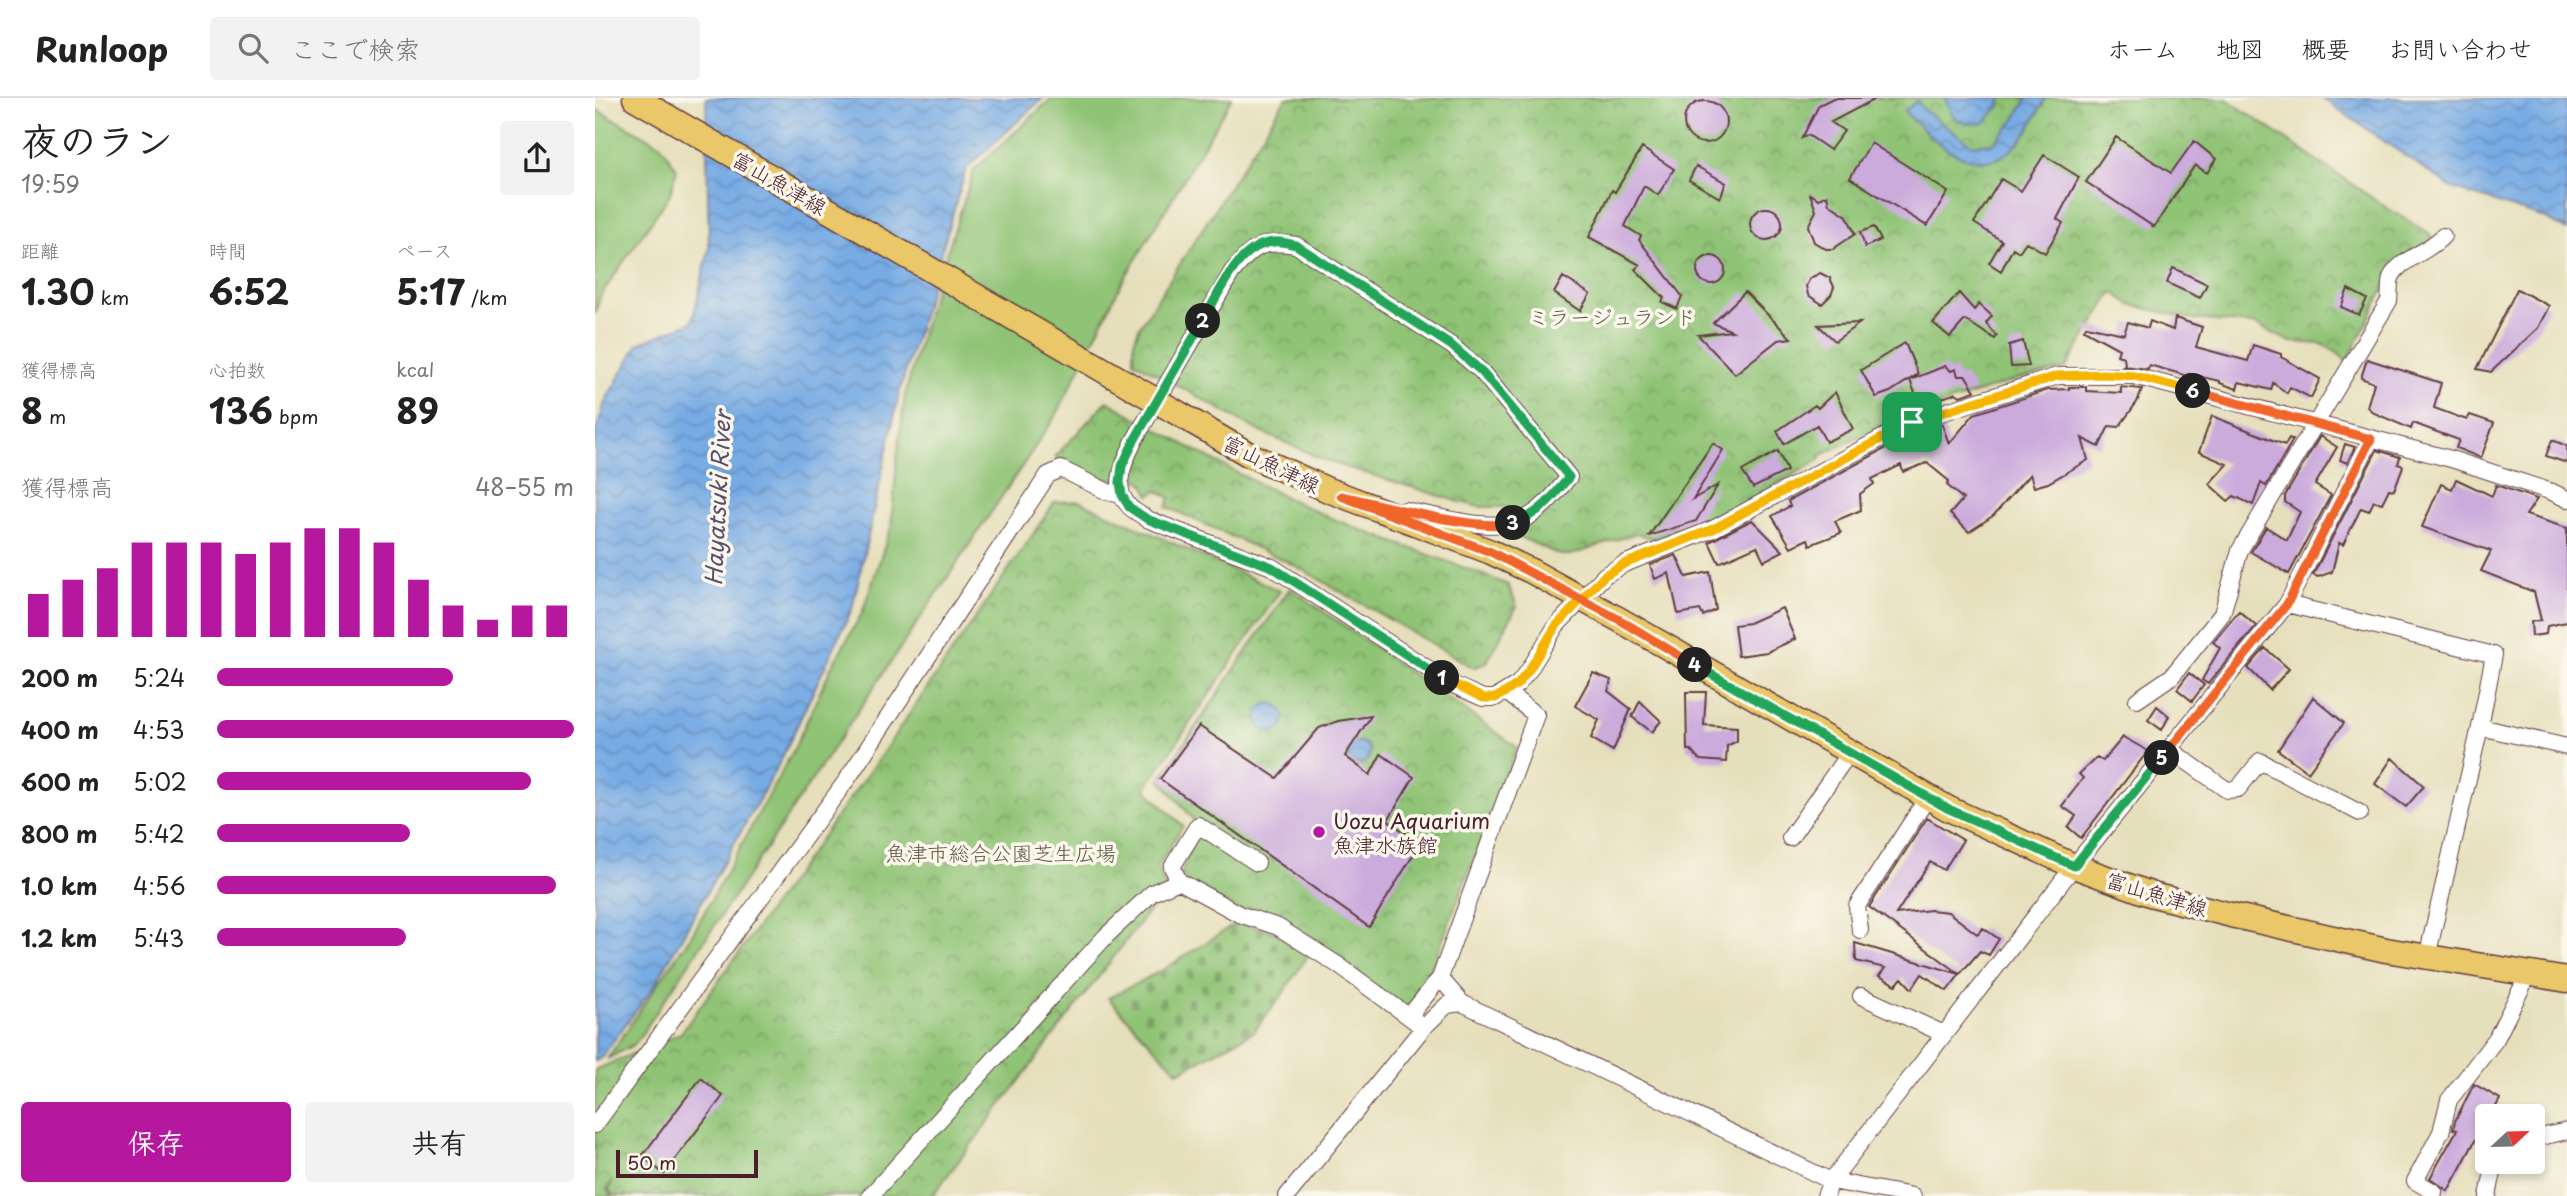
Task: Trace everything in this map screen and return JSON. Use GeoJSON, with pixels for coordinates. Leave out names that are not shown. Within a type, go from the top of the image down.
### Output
{"type":"FeatureCollection","features":[{"type":"Feature","properties":{"kind":"main road","name":"富山魚津線"},"geometry":{"type":"LineString","coordinates":[[635,98],[1248,454],[1341,496],[1491,552],[1582,599],[1928,797],[2074,866],[2153,895],[2386,950],[2567,980]]}},
{"type":"Feature","properties":{"kind":"street"},"geometry":{"type":"LineString","coordinates":[[2137,700],[2172,676],[2222,614],[2240,550],[2389,301],[2392,277],[2405,261],[2434,247],[2443,236]]}},
{"type":"Feature","properties":{"kind":"street"},"geometry":{"type":"LineString","coordinates":[[1341,496],[1436,516],[1490,525],[1508,524],[1523,520],[1538,510],[1569,477],[1481,371],[1452,346],[1296,245],[1274,242],[1252,249],[1231,272],[1135,439],[1122,466],[1122,495],[1129,507],[1147,519],[1272,567],[1453,685],[1483,698],[1495,698],[1518,684],[1556,626],[1605,575],[1624,564],[1713,529],[1912,422],[2057,376],[2134,376],[2451,459],[2567,499]]}},
{"type":"Feature","properties":{"kind":"street"},"geometry":{"type":"LineString","coordinates":[[1828,1189],[2074,866],[2287,604],[2371,439]]}},
{"type":"Feature","properties":{"kind":"street"},"geometry":{"type":"LineString","coordinates":[[595,1125],[846,780],[1048,475],[1061,469],[1108,492],[1122,495]]}},
{"type":"Feature","properties":{"kind":"street"},"geometry":{"type":"LineString","coordinates":[[2287,604],[2494,655],[2427,957]]}},
{"type":"Feature","properties":{"kind":"street"},"geometry":{"type":"LineString","coordinates":[[1417,1023],[1414,1010],[1440,978],[1536,715],[1506,692]]}},
{"type":"Feature","properties":{"kind":"street"},"geometry":{"type":"LineString","coordinates":[[2480,727],[2567,747]]}},
{"type":"Feature","properties":{"kind":"street"},"geometry":{"type":"LineString","coordinates":[[2169,749],[2227,790],[2238,789],[2260,761],[2360,813]]}},
{"type":"Feature","properties":{"kind":"street"},"geometry":{"type":"LineString","coordinates":[[1790,838],[1850,753]]}},
{"type":"Feature","properties":{"kind":"street"},"geometry":{"type":"LineString","coordinates":[[1860,930],[1857,906],[1928,797]]}},
{"type":"Feature","properties":{"kind":"street"},"geometry":{"type":"LineString","coordinates":[[1257,863],[1198,825],[1172,867],[1179,881],[1239,914],[1277,927],[1338,965],[1417,1023]]}},
{"type":"Feature","properties":{"kind":"street"},"geometry":{"type":"LineString","coordinates":[[870,1196],[1106,936],[1152,893],[1179,881]]}},
{"type":"Feature","properties":{"kind":"street"},"geometry":{"type":"LineString","coordinates":[[2433,1196],[2434,1192],[2415,1181],[2441,1132],[2449,1100],[2496,1039],[2528,975]]}},
{"type":"Feature","properties":{"kind":"street"},"geometry":{"type":"LineString","coordinates":[[1440,978],[1462,1003],[1828,1189],[1913,1196]]}},
{"type":"Feature","properties":{"kind":"street"},"geometry":{"type":"LineString","coordinates":[[1861,996],[1944,1034]]}},
{"type":"Feature","properties":{"kind":"street"},"geometry":{"type":"LineString","coordinates":[[1287,1196],[1417,1023],[1447,1005],[1462,1003]]}},
{"type":"Feature","properties":{"kind":"street"},"geometry":{"type":"LineString","coordinates":[[2545,1136],[2567,1131]]}},
{"type":"Feature","properties":{"kind":"street"},"geometry":{"type":"LineString","coordinates":[[2488,1196],[2493,1174]]}},
{"type":"Feature","properties":{"kind":"green space"},"geometry":{"type":"Polygon","coordinates":[[[1052,98],[1232,98],[1120,286],[1057,414],[635,1044],[607,1059],[694,931],[794,749],[832,666],[862,613],[891,527],[905,395],[929,307],[974,170],[1052,98]]]}},
{"type":"Feature","properties":{"kind":"green space","name":"ミラージュランド"},"geometry":{"type":"Polygon","coordinates":[[[1286,98],[2225,98],[2387,208],[2430,234],[2432,238],[2386,285],[2347,362],[2322,344],[2291,342],[2254,324],[2192,319],[2131,305],[2113,292],[2065,369],[2019,379],[1881,425],[1820,456],[1820,460],[1706,521],[1653,539],[1637,533],[1571,555],[1560,555],[1515,535],[1507,507],[1480,507],[1460,502],[1329,462],[1259,431],[1134,361],[1134,342],[1139,328],[1286,98]]]}},
{"type":"Feature","properties":{"kind":"green space"},"geometry":{"type":"Polygon","coordinates":[[[595,109],[661,145],[677,169],[670,194],[601,295],[595,314],[595,109]]]}},
{"type":"Feature","properties":{"kind":"green space"},"geometry":{"type":"Polygon","coordinates":[[[1107,401],[1241,475],[1324,515],[1508,585],[1517,606],[1487,662],[1474,668],[1294,565],[1167,507],[1170,498],[1157,490],[1150,495],[1142,481],[1097,478],[1055,457],[1107,401]]]}},
{"type":"Feature","properties":{"kind":"green space","name":"魚津市総合公園芝生広場"},"geometry":{"type":"Polygon","coordinates":[[[1079,501],[1280,591],[1145,789],[1183,826],[1157,867],[1166,888],[932,1196],[614,1196],[609,1189],[613,1180],[607,1189],[612,1196],[595,1196],[595,1070],[681,1033],[884,751],[1055,502],[1079,501]]]}},
{"type":"Feature","properties":{"kind":"green space"},"geometry":{"type":"Polygon","coordinates":[[[1290,588],[1517,747],[1412,1019],[1316,948],[1179,881],[1198,825],[1160,779],[1290,588]]]}},
{"type":"Feature","properties":{"kind":"green space"},"geometry":{"type":"Polygon","coordinates":[[[1237,923],[1274,932],[1310,952],[1280,998],[1253,1032],[1178,1072],[1108,998],[1161,971],[1237,923]]]}},
{"type":"Feature","properties":{"kind":"water","name":"Hayatsuki River"},"geometry":{"type":"Polygon","coordinates":[[[706,98],[1043,98],[966,169],[900,390],[852,609],[781,760],[655,985],[600,1059],[595,1061],[595,435],[605,402],[638,344],[692,322],[709,249],[706,98]]]}},
{"type":"Feature","properties":{"kind":"water"},"geometry":{"type":"Polygon","coordinates":[[[1945,98],[2001,98],[2001,105],[1984,123],[1970,123],[1959,120],[1950,112],[1945,98]]]}},
{"type":"Feature","properties":{"kind":"water"},"geometry":{"type":"Polygon","coordinates":[[[2027,98],[2046,98],[2026,134],[2009,152],[1995,159],[1980,161],[1952,152],[1904,111],[1917,101],[1924,110],[1972,145],[1993,143],[2014,121],[2027,98]]]}},
{"type":"Feature","properties":{"kind":"water"},"geometry":{"type":"Polygon","coordinates":[[[2322,98],[2567,98],[2567,230],[2544,218],[2452,188],[2322,98]]]}},
{"type":"Feature","properties":{"kind":"water"},"geometry":{"type":"Polygon","coordinates":[[[1271,704],[1281,708],[1285,718],[1281,728],[1271,732],[1261,728],[1257,718],[1261,708],[1271,704]]]}},
{"type":"Feature","properties":{"kind":"water"},"geometry":{"type":"Polygon","coordinates":[[[1359,742],[1367,745],[1370,753],[1367,761],[1359,764],[1351,761],[1348,753],[1351,745],[1359,742]]]}},
{"type":"Feature","properties":{"kind":"building"},"geometry":{"type":"Polygon","coordinates":[[[1833,98],[1877,98],[1831,122],[1844,131],[1830,150],[1808,135],[1802,138],[1819,105],[1833,98]]]}},
{"type":"Feature","properties":{"kind":"building"},"geometry":{"type":"Polygon","coordinates":[[[1705,101],[1720,107],[1726,122],[1720,137],[1705,143],[1690,137],[1684,122],[1690,107],[1705,101]]]}},
{"type":"Feature","properties":{"kind":"building"},"geometry":{"type":"Polygon","coordinates":[[[2116,137],[2171,173],[2194,141],[2216,159],[2207,173],[2195,165],[2154,227],[2086,182],[2116,137]]]}},
{"type":"Feature","properties":{"kind":"building"},"geometry":{"type":"Polygon","coordinates":[[[1871,143],[1948,192],[1927,226],[1850,178],[1871,143]]]}},
{"type":"Feature","properties":{"kind":"building"},"geometry":{"type":"Polygon","coordinates":[[[1642,148],[1674,169],[1658,195],[1644,186],[1625,226],[1641,236],[1639,240],[1682,296],[1677,309],[1662,302],[1664,298],[1635,269],[1640,265],[1589,237],[1612,190],[1615,192],[1642,148]]]}},
{"type":"Feature","properties":{"kind":"building"},"geometry":{"type":"Polygon","coordinates":[[[2044,155],[2079,177],[2057,219],[2063,223],[2045,253],[2026,242],[2019,252],[2013,248],[2001,271],[1989,263],[2002,241],[1974,223],[2001,179],[2021,191],[2044,155]]]}},
{"type":"Feature","properties":{"kind":"building"},"geometry":{"type":"Polygon","coordinates":[[[1696,166],[1726,183],[1720,198],[1689,180],[1696,166]]]}},
{"type":"Feature","properties":{"kind":"building"},"geometry":{"type":"Polygon","coordinates":[[[1810,194],[1819,199],[1827,195],[1829,204],[1847,216],[1855,234],[1833,249],[1826,249],[1814,242],[1808,226],[1816,211],[1810,194]]]}},
{"type":"Feature","properties":{"kind":"building"},"geometry":{"type":"Polygon","coordinates":[[[1766,208],[1777,213],[1782,224],[1777,235],[1766,240],[1755,235],[1750,224],[1755,213],[1766,208]]]}},
{"type":"Feature","properties":{"kind":"building"},"geometry":{"type":"Polygon","coordinates":[[[1874,227],[1881,240],[1865,247],[1860,232],[1874,227]]]}},
{"type":"Feature","properties":{"kind":"building"},"geometry":{"type":"Polygon","coordinates":[[[1711,256],[1721,260],[1725,270],[1721,280],[1711,284],[1701,280],[1697,270],[1701,260],[1711,256]]]}},
{"type":"Feature","properties":{"kind":"building"},"geometry":{"type":"Polygon","coordinates":[[[2173,268],[2207,284],[2200,298],[2167,283],[2173,268]]]}},
{"type":"Feature","properties":{"kind":"building"},"geometry":{"type":"Polygon","coordinates":[[[1820,273],[1830,278],[1834,287],[1831,295],[1822,304],[1808,295],[1806,286],[1810,278],[1820,273]]]}},
{"type":"Feature","properties":{"kind":"building"},"geometry":{"type":"Polygon","coordinates":[[[1563,277],[1590,294],[1580,311],[1554,293],[1563,277]]]}},
{"type":"Feature","properties":{"kind":"building"},"geometry":{"type":"Polygon","coordinates":[[[2348,289],[2367,299],[2359,315],[2341,307],[2348,289]]]}},
{"type":"Feature","properties":{"kind":"building"},"geometry":{"type":"Polygon","coordinates":[[[2517,289],[2549,306],[2538,328],[2491,372],[2477,369],[2517,289]]]}},
{"type":"Feature","properties":{"kind":"building"},"geometry":{"type":"Polygon","coordinates":[[[1745,292],[1791,338],[1778,340],[1735,374],[1698,335],[1732,331],[1713,323],[1745,292]]]}},
{"type":"Feature","properties":{"kind":"building"},"geometry":{"type":"Polygon","coordinates":[[[1959,293],[1974,310],[1979,304],[1992,316],[1986,323],[1997,336],[1995,339],[1965,320],[1950,337],[1933,323],[1959,293]]]}},
{"type":"Feature","properties":{"kind":"building"},"geometry":{"type":"Polygon","coordinates":[[[2175,318],[2202,327],[2196,347],[2248,361],[2253,345],[2281,354],[2281,357],[2320,379],[2311,398],[2290,387],[2287,393],[2273,383],[2271,390],[2239,382],[2237,389],[2220,381],[2188,376],[2149,365],[2148,369],[2123,366],[2124,357],[2117,355],[2119,349],[2084,330],[2086,326],[2124,334],[2128,322],[2148,328],[2150,321],[2173,330],[2175,318]]]}},
{"type":"Feature","properties":{"kind":"building"},"geometry":{"type":"Polygon","coordinates":[[[1860,323],[1835,341],[1818,325],[1860,323]]]}},
{"type":"Feature","properties":{"kind":"building"},"geometry":{"type":"Polygon","coordinates":[[[2023,341],[2029,366],[2011,367],[2009,345],[2023,341]]]}},
{"type":"Feature","properties":{"kind":"building"},"geometry":{"type":"Polygon","coordinates":[[[1905,343],[1918,374],[1890,392],[1876,397],[1861,370],[1905,343]]]}},
{"type":"Feature","properties":{"kind":"building"},"geometry":{"type":"Polygon","coordinates":[[[2367,359],[2441,383],[2434,408],[2467,420],[2470,415],[2494,423],[2481,458],[2456,448],[2459,440],[2413,423],[2411,429],[2374,413],[2367,407],[2374,383],[2361,378],[2367,359]]]}},
{"type":"Feature","properties":{"kind":"building"},"geometry":{"type":"Polygon","coordinates":[[[1945,366],[1951,371],[1956,369],[1958,376],[1966,376],[1975,391],[1960,396],[1956,393],[1920,406],[1910,380],[1945,366]]]}},
{"type":"Feature","properties":{"kind":"building"},"geometry":{"type":"Polygon","coordinates":[[[2069,387],[2121,393],[2121,387],[2142,389],[2137,402],[2119,427],[2109,426],[2099,447],[2082,438],[2088,460],[2048,483],[2034,487],[2030,474],[1994,515],[1969,532],[1950,514],[1963,499],[1947,485],[1949,481],[1927,463],[1903,472],[1901,465],[1872,479],[1874,484],[1860,494],[1861,510],[1835,521],[1841,533],[1810,545],[1808,539],[1791,547],[1772,516],[1790,506],[1788,501],[1916,432],[1942,424],[1949,444],[1974,414],[2048,390],[2069,387]]]}},
{"type":"Feature","properties":{"kind":"building"},"geometry":{"type":"Polygon","coordinates":[[[1835,392],[1853,429],[1826,442],[1817,425],[1784,444],[1777,431],[1815,405],[1818,408],[1835,392]]]}},
{"type":"Feature","properties":{"kind":"building"},"geometry":{"type":"Polygon","coordinates":[[[2212,416],[2285,445],[2289,438],[2293,440],[2266,486],[2261,483],[2253,505],[2234,496],[2228,501],[2209,484],[2227,464],[2199,452],[2212,416]]]}},
{"type":"Feature","properties":{"kind":"building"},"geometry":{"type":"Polygon","coordinates":[[[2320,436],[2337,447],[2315,485],[2331,495],[2289,574],[2251,552],[2266,527],[2287,540],[2300,512],[2285,502],[2285,496],[2320,436]]]}},
{"type":"Feature","properties":{"kind":"building"},"geometry":{"type":"Polygon","coordinates":[[[2552,440],[2567,446],[2567,463],[2546,456],[2552,440]]]}},
{"type":"Feature","properties":{"kind":"building"},"geometry":{"type":"Polygon","coordinates":[[[1713,443],[1723,450],[1693,499],[1718,485],[1696,521],[1649,536],[1713,443]]]}},
{"type":"Feature","properties":{"kind":"building"},"geometry":{"type":"Polygon","coordinates":[[[2345,444],[2355,447],[2347,463],[2340,460],[2345,444]]]}},
{"type":"Feature","properties":{"kind":"building"},"geometry":{"type":"Polygon","coordinates":[[[2377,450],[2400,457],[2398,464],[2403,466],[2394,490],[2389,489],[2382,503],[2374,501],[2369,511],[2361,508],[2343,545],[2339,543],[2332,572],[2318,577],[2313,575],[2377,450]]]}},
{"type":"Feature","properties":{"kind":"building"},"geometry":{"type":"Polygon","coordinates":[[[1778,451],[1787,471],[1753,488],[1742,471],[1778,451]]]}},
{"type":"Feature","properties":{"kind":"building"},"geometry":{"type":"Polygon","coordinates":[[[2456,479],[2492,496],[2496,485],[2537,499],[2526,515],[2567,528],[2567,622],[2547,626],[2546,634],[2532,636],[2531,622],[2541,620],[2534,592],[2481,571],[2491,551],[2422,527],[2441,484],[2452,489],[2456,479]]]}},
{"type":"Feature","properties":{"kind":"building"},"geometry":{"type":"Polygon","coordinates":[[[1752,520],[1783,551],[1764,561],[1757,546],[1719,563],[1709,542],[1752,520]]]}},
{"type":"Feature","properties":{"kind":"building"},"geometry":{"type":"Polygon","coordinates":[[[1676,555],[1686,577],[1710,572],[1716,610],[1703,616],[1700,610],[1678,614],[1669,573],[1655,579],[1650,565],[1676,555]]]}},
{"type":"Feature","properties":{"kind":"building"},"geometry":{"type":"Polygon","coordinates":[[[1782,608],[1795,639],[1767,652],[1738,656],[1734,625],[1749,623],[1782,608]]]}},
{"type":"Feature","properties":{"kind":"building"},"geometry":{"type":"Polygon","coordinates":[[[2239,611],[2256,626],[2208,684],[2202,680],[2220,648],[2213,642],[2239,611]]]}},
{"type":"Feature","properties":{"kind":"building"},"geometry":{"type":"Polygon","coordinates":[[[2265,648],[2289,669],[2270,690],[2248,668],[2265,648]]]}},
{"type":"Feature","properties":{"kind":"building"},"geometry":{"type":"Polygon","coordinates":[[[1593,673],[1611,680],[1608,691],[1631,709],[1613,751],[1591,738],[1599,720],[1575,706],[1593,673]]]}},
{"type":"Feature","properties":{"kind":"building"},"geometry":{"type":"Polygon","coordinates":[[[2189,673],[2204,685],[2192,701],[2177,689],[2189,673]]]}},
{"type":"Feature","properties":{"kind":"building"},"geometry":{"type":"Polygon","coordinates":[[[1686,692],[1706,692],[1704,725],[1737,727],[1737,741],[1727,746],[1726,762],[1700,760],[1691,750],[1687,750],[1686,692]]]}},
{"type":"Feature","properties":{"kind":"building"},"geometry":{"type":"Polygon","coordinates":[[[2313,697],[2344,723],[2308,772],[2278,750],[2313,697]]]}},
{"type":"Feature","properties":{"kind":"building"},"geometry":{"type":"Polygon","coordinates":[[[1640,701],[1661,721],[1652,732],[1632,717],[1640,701]]]}},
{"type":"Feature","properties":{"kind":"building"},"geometry":{"type":"Polygon","coordinates":[[[2157,706],[2169,716],[2162,730],[2148,720],[2157,706]]]}},
{"type":"Feature","properties":{"kind":"building","name":"Uozu Aquarium 魚津水族館"},"geometry":{"type":"Polygon","coordinates":[[[1371,716],[1345,756],[1370,775],[1381,754],[1414,777],[1388,820],[1420,844],[1369,927],[1160,779],[1199,726],[1277,778],[1319,728],[1338,721],[1371,716]]]}},
{"type":"Feature","properties":{"kind":"building"},"geometry":{"type":"Polygon","coordinates":[[[2123,737],[2148,751],[2081,838],[2068,827],[2076,816],[2062,806],[2083,778],[2079,774],[2097,757],[2103,761],[2123,737]]]}},
{"type":"Feature","properties":{"kind":"building"},"geometry":{"type":"Polygon","coordinates":[[[2392,758],[2424,786],[2406,807],[2375,784],[2392,758]]]}},
{"type":"Feature","properties":{"kind":"building"},"geometry":{"type":"Polygon","coordinates":[[[1927,818],[1963,840],[1944,870],[1930,862],[1896,914],[1931,910],[1948,912],[1977,934],[1983,928],[1999,939],[1989,955],[1980,951],[1960,974],[1869,907],[1927,818]]]}},
{"type":"Feature","properties":{"kind":"building"},"geometry":{"type":"Polygon","coordinates":[[[1855,943],[1960,974],[1947,991],[1922,974],[1912,989],[1902,978],[1896,985],[1879,976],[1885,968],[1856,961],[1855,943]]]}},
{"type":"Feature","properties":{"kind":"building"},"geometry":{"type":"Polygon","coordinates":[[[701,1078],[723,1096],[664,1174],[642,1156],[701,1078]]]}},
{"type":"Feature","properties":{"kind":"building"},"geometry":{"type":"Polygon","coordinates":[[[2474,1084],[2500,1099],[2497,1104],[2475,1104],[2475,1141],[2448,1191],[2430,1178],[2457,1130],[2453,1129],[2474,1084]]]}},
{"type":"Feature","properties":{"kind":"place","name":"Uozu Aquarium 魚津水族館"},"geometry":{"type":"Point","coordinates":[1319,832]}},
{"type":"Feature","properties":{"kind":"route"},"geometry":{"type":"LineString","coordinates":[[1912,422],[1713,529],[1624,564],[1605,575],[1582,599],[1556,626],[1518,684],[1495,698],[1483,698],[1453,685],[1325,599],[1272,567],[1147,519],[1129,507],[1122,495],[1120,482],[1122,466],[1135,439],[1231,272],[1252,249],[1274,242],[1296,245],[1452,346],[1481,371],[1569,477],[1538,510],[1523,520],[1508,524],[1490,525],[1436,516],[1341,496],[1491,552],[1531,571],[1582,599],[1620,620],[1949,809],[2074,866],[2287,604],[2371,439],[2252,405],[2134,376],[2103,374],[2057,376],[1912,422]]}}]}
